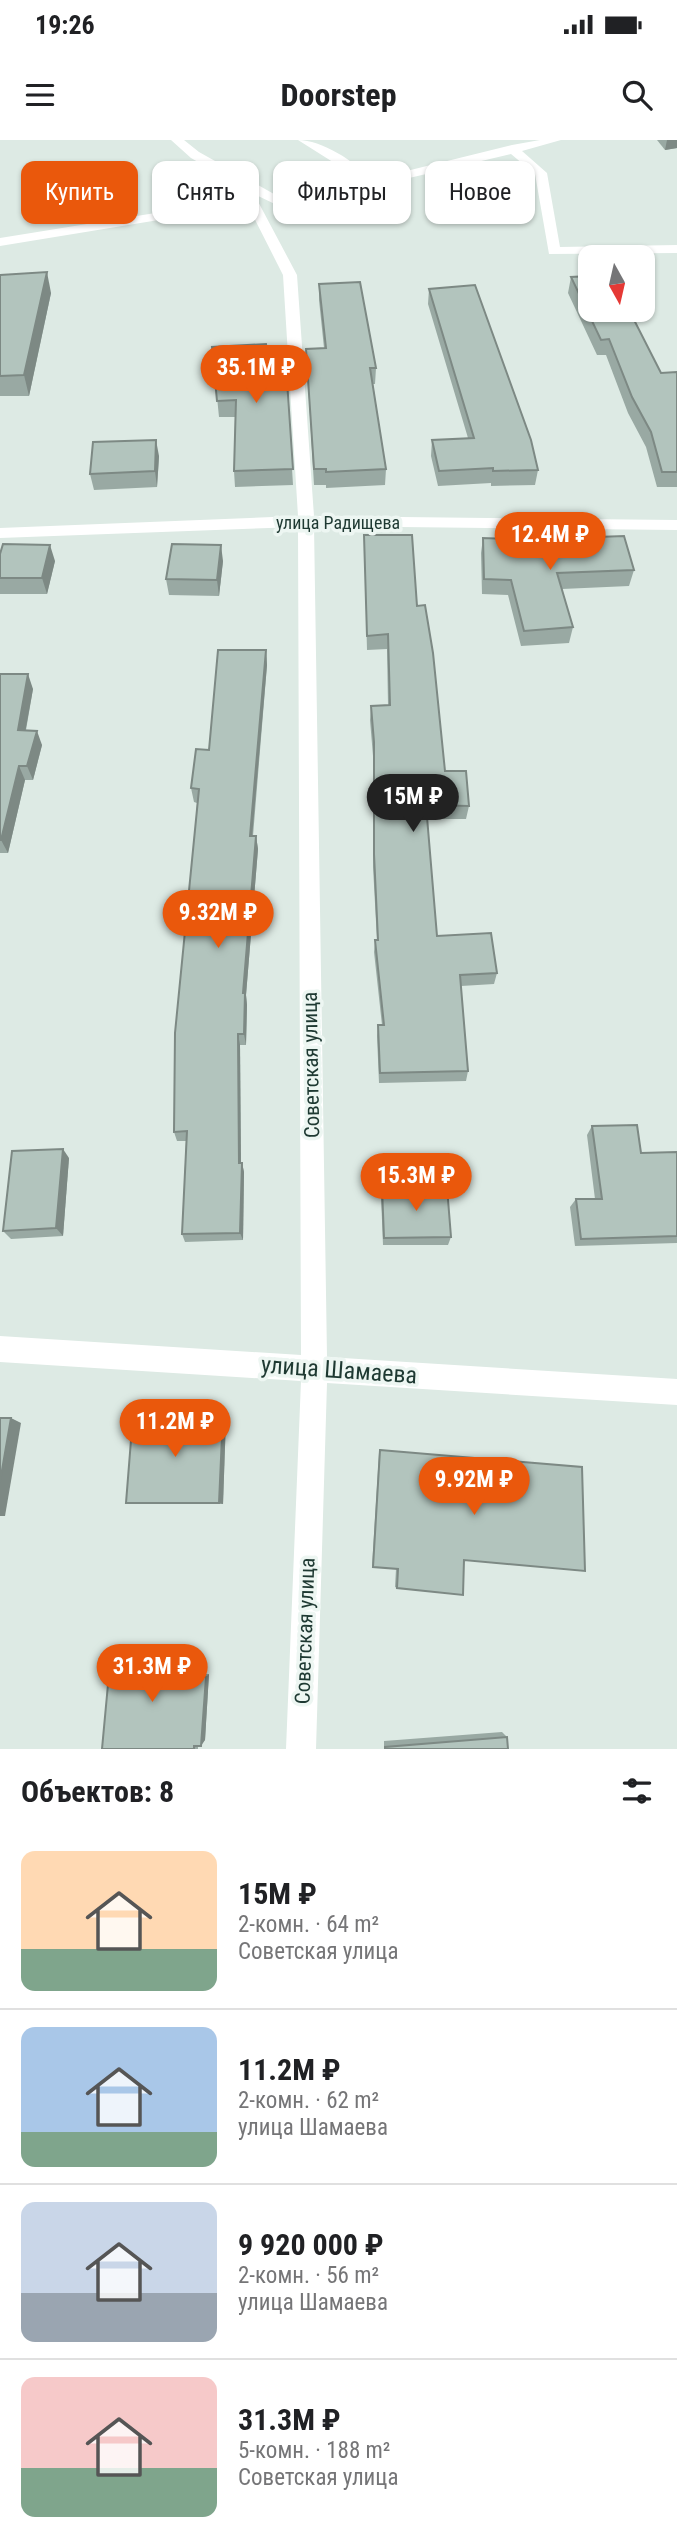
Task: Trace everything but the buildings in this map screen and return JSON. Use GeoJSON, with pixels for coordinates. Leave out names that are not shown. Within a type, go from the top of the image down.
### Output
{"type":"FeatureCollection","features":[{"type":"Feature","properties":{"kind":"street"},"geometry":{"type":"LineString","coordinates":[[177,140],[205,161]]}},
{"type":"Feature","properties":{"kind":"street"},"geometry":{"type":"LineString","coordinates":[[304,140],[339,161]]}},
{"type":"Feature","properties":{"kind":"street"},"geometry":{"type":"LineString","coordinates":[[411,173],[555,140]]}},
{"type":"Feature","properties":{"kind":"street"},"geometry":{"type":"LineString","coordinates":[[512,149],[541,173],[554,251],[677,249]]}},
{"type":"Feature","properties":{"kind":"street","name":"Советская улица"},"geometry":{"type":"LineString","coordinates":[[259,215],[290,275],[306,520],[314,1368],[301,1749]]}},
{"type":"Feature","properties":{"kind":"street"},"geometry":{"type":"LineString","coordinates":[[0,242],[152,217]]}},
{"type":"Feature","properties":{"kind":"street","name":"улица Радищева"},"geometry":{"type":"LineString","coordinates":[[0,533],[306,520],[677,525]]}},
{"type":"Feature","properties":{"kind":"street","name":"улица Шамаева"},"geometry":{"type":"LineString","coordinates":[[0,1349],[677,1392]]}}]}
